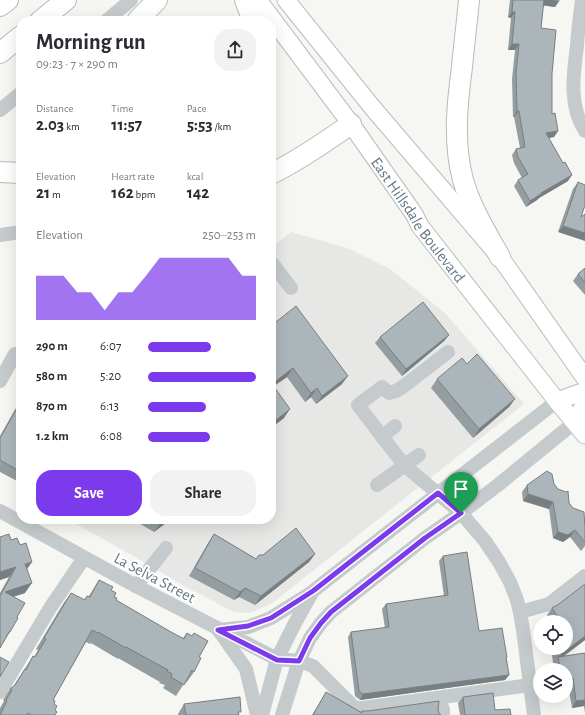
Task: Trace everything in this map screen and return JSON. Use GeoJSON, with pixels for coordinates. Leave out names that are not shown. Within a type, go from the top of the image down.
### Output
{"type":"FeatureCollection","features":[{"type":"Feature","properties":{"kind":"highway"},"geometry":{"type":"LineString","coordinates":[[0,6],[8,0]]}},
{"type":"Feature","properties":{"kind":"highway"},"geometry":{"type":"LineString","coordinates":[[46,16],[66,0]]}},
{"type":"Feature","properties":{"kind":"highway"},"geometry":{"type":"LineString","coordinates":[[142,16],[157,0]]}},
{"type":"Feature","properties":{"kind":"highway"},"geometry":{"type":"LineString","coordinates":[[245,0],[251,16]]}},
{"type":"Feature","properties":{"kind":"highway"},"geometry":{"type":"LineString","coordinates":[[469,0],[458,109],[457,132],[459,158],[470,201],[500,257]]}},
{"type":"Feature","properties":{"kind":"highway"},"geometry":{"type":"LineString","coordinates":[[0,53],[16,40]]}},
{"type":"Feature","properties":{"kind":"highway"},"geometry":{"type":"LineString","coordinates":[[276,172],[304,156],[351,124]]}},
{"type":"Feature","properties":{"kind":"highway"},"geometry":{"type":"LineString","coordinates":[[0,172],[16,172]]}},
{"type":"Feature","properties":{"kind":"main road","name":"East Hillsdale Boulevard"},"geometry":{"type":"LineString","coordinates":[[258,0],[270,16]]}},
{"type":"Feature","properties":{"kind":"main road","name":"East Hillsdale Boulevard"},"geometry":{"type":"LineString","coordinates":[[286,0],[372,107],[500,257],[585,378]]}},
{"type":"Feature","properties":{"kind":"main road","name":"East Hillsdale Boulevard"},"geometry":{"type":"LineString","coordinates":[[276,24],[351,124],[414,214],[420,226],[557,401],[580,428]]}},
{"type":"Feature","properties":{"kind":"main road"},"geometry":{"type":"LineString","coordinates":[[351,124],[372,107]]}},
{"type":"Feature","properties":{"kind":"main road"},"geometry":{"type":"LineString","coordinates":[[557,401],[585,391]]}},
{"type":"Feature","properties":{"kind":"main road"},"geometry":{"type":"LineString","coordinates":[[580,428],[585,403]]}},
{"type":"Feature","properties":{"kind":"street"},"geometry":{"type":"LineString","coordinates":[[112,16],[131,0]]}},
{"type":"Feature","properties":{"kind":"street"},"geometry":{"type":"LineString","coordinates":[[582,0],[573,80],[574,103],[580,123],[585,131]]}},
{"type":"Feature","properties":{"kind":"street"},"geometry":{"type":"LineString","coordinates":[[0,110],[16,97]]}},
{"type":"Feature","properties":{"kind":"street"},"geometry":{"type":"LineString","coordinates":[[0,235],[16,233]]}},
{"type":"Feature","properties":{"kind":"street"},"geometry":{"type":"LineString","coordinates":[[276,268],[291,288]]}},
{"type":"Feature","properties":{"kind":"street"},"geometry":{"type":"LineString","coordinates":[[448,352],[396,391],[389,393],[382,387],[358,405],[404,465],[461,513],[485,541],[499,562],[510,582],[520,612],[534,715]]}},
{"type":"Feature","properties":{"kind":"street"},"geometry":{"type":"LineString","coordinates":[[0,381],[15,354]]}},
{"type":"Feature","properties":{"kind":"street"},"geometry":{"type":"LineString","coordinates":[[257,715],[246,669],[218,630],[248,626],[271,618],[313,591],[557,401]]}},
{"type":"Feature","properties":{"kind":"street"},"geometry":{"type":"LineString","coordinates":[[382,437],[395,426]]}},
{"type":"Feature","properties":{"kind":"street"},"geometry":{"type":"LineString","coordinates":[[282,715],[299,661],[310,638],[331,612],[425,538],[580,428]]}},
{"type":"Feature","properties":{"kind":"street"},"geometry":{"type":"LineString","coordinates":[[377,485],[419,455]]}},
{"type":"Feature","properties":{"kind":"street","name":"La Selva Street"},"geometry":{"type":"LineString","coordinates":[[0,511],[16,517]]}},
{"type":"Feature","properties":{"kind":"street","name":"La Selva Street"},"geometry":{"type":"LineString","coordinates":[[33,524],[84,558],[218,630],[277,660],[299,661]]}},
{"type":"Feature","properties":{"kind":"street"},"geometry":{"type":"LineString","coordinates":[[136,586],[166,548]]}},
{"type":"Feature","properties":{"kind":"street"},"geometry":{"type":"LineString","coordinates":[[0,692],[6,668],[84,558]]}},
{"type":"Feature","properties":{"kind":"street"},"geometry":{"type":"LineString","coordinates":[[520,612],[549,604],[585,576]]}},
{"type":"Feature","properties":{"kind":"street"},"geometry":{"type":"LineString","coordinates":[[262,715],[277,660],[313,591]]}},
{"type":"Feature","properties":{"kind":"street"},"geometry":{"type":"LineString","coordinates":[[299,661],[313,666],[354,707],[359,708],[530,685]]}},
{"type":"Feature","properties":{"kind":"shaded area"},"geometry":{"type":"Polygon","coordinates":[[[291,232],[347,248],[390,269],[445,313],[524,404],[271,604],[250,613],[234,612],[186,587],[76,524],[276,524],[276,244],[291,232]]]}},
{"type":"Feature","properties":{"kind":"building"},"geometry":{"type":"Polygon","coordinates":[[[513,0],[544,0],[541,28],[556,30],[552,74],[552,114],[555,113],[558,131],[546,133],[563,163],[565,162],[572,175],[530,201],[518,180],[528,174],[518,157],[516,149],[525,147],[519,111],[517,111],[516,73],[519,44],[512,44],[515,12],[512,12],[513,0]]]}},
{"type":"Feature","properties":{"kind":"building"},"geometry":{"type":"Polygon","coordinates":[[[578,182],[585,185],[585,205],[581,217],[585,214],[585,233],[563,226],[578,182]]]}},
{"type":"Feature","properties":{"kind":"building"},"geometry":{"type":"Polygon","coordinates":[[[585,268],[585,283],[578,274],[585,268]]]}},
{"type":"Feature","properties":{"kind":"building"},"geometry":{"type":"Polygon","coordinates":[[[423,302],[449,335],[406,369],[380,337],[423,302]]]}},
{"type":"Feature","properties":{"kind":"building"},"geometry":{"type":"Polygon","coordinates":[[[296,306],[348,376],[322,396],[317,388],[311,393],[293,368],[276,381],[276,322],[296,306]]]}},
{"type":"Feature","properties":{"kind":"building"},"geometry":{"type":"Polygon","coordinates":[[[477,354],[515,399],[479,429],[437,379],[462,358],[467,364],[477,354]]]}},
{"type":"Feature","properties":{"kind":"building"},"geometry":{"type":"Polygon","coordinates":[[[276,390],[290,409],[276,420],[276,390]]]}},
{"type":"Feature","properties":{"kind":"building"},"geometry":{"type":"Polygon","coordinates":[[[16,410],[16,469],[0,460],[0,438],[16,410]]]}},
{"type":"Feature","properties":{"kind":"building"},"geometry":{"type":"Polygon","coordinates":[[[547,471],[552,474],[554,484],[558,489],[566,492],[568,491],[569,503],[573,508],[584,512],[585,542],[575,530],[568,535],[558,532],[553,502],[528,494],[527,485],[547,471]]]}},
{"type":"Feature","properties":{"kind":"building"},"geometry":{"type":"Polygon","coordinates":[[[296,528],[315,554],[261,596],[245,588],[240,592],[195,568],[214,534],[256,559],[259,555],[263,555],[296,528]]]}},
{"type":"Feature","properties":{"kind":"building"},"geometry":{"type":"Polygon","coordinates":[[[9,534],[11,540],[17,538],[20,545],[26,543],[32,562],[25,564],[32,583],[5,592],[25,603],[0,648],[0,596],[16,567],[0,572],[0,537],[9,534]]]}},
{"type":"Feature","properties":{"kind":"building"},"geometry":{"type":"Polygon","coordinates":[[[467,552],[479,631],[502,628],[509,675],[363,694],[359,691],[351,632],[389,627],[386,604],[448,595],[443,556],[467,552]]]}},
{"type":"Feature","properties":{"kind":"building"},"geometry":{"type":"Polygon","coordinates":[[[99,580],[113,587],[111,590],[116,593],[114,597],[117,598],[116,600],[171,632],[184,639],[187,633],[192,636],[194,633],[208,641],[199,657],[201,658],[194,672],[192,670],[184,685],[171,677],[172,674],[167,671],[168,670],[92,630],[53,700],[55,701],[54,704],[57,706],[55,710],[57,712],[55,715],[31,715],[28,713],[27,715],[0,715],[12,690],[10,689],[15,685],[25,669],[26,670],[33,656],[35,657],[46,639],[44,638],[71,593],[85,600],[87,596],[90,597],[99,580]]]}},
{"type":"Feature","properties":{"kind":"building"},"geometry":{"type":"Polygon","coordinates":[[[585,584],[585,636],[573,645],[573,615],[556,615],[552,608],[585,584]]]}},
{"type":"Feature","properties":{"kind":"building"},"geometry":{"type":"Polygon","coordinates":[[[585,653],[585,700],[576,701],[573,663],[559,663],[558,657],[585,653]]]}},
{"type":"Feature","properties":{"kind":"building"},"geometry":{"type":"Polygon","coordinates":[[[0,657],[9,662],[0,677],[0,657]]]}},
{"type":"Feature","properties":{"kind":"building"},"geometry":{"type":"Polygon","coordinates":[[[326,692],[362,713],[362,711],[439,701],[438,710],[441,715],[313,715],[326,692]]]}},
{"type":"Feature","properties":{"kind":"building"},"geometry":{"type":"Polygon","coordinates":[[[493,693],[495,710],[510,709],[511,715],[465,715],[463,697],[493,693]]]}},
{"type":"Feature","properties":{"kind":"building"},"geometry":{"type":"Polygon","coordinates":[[[240,697],[241,712],[238,712],[239,715],[186,715],[184,704],[240,697]]]}},
{"type":"Feature","properties":{"kind":"route"},"geometry":{"type":"LineString","coordinates":[[438,493],[461,513],[425,538],[331,612],[310,638],[299,661],[277,660],[218,630],[248,626],[271,618],[313,591],[438,493]]}}]}
